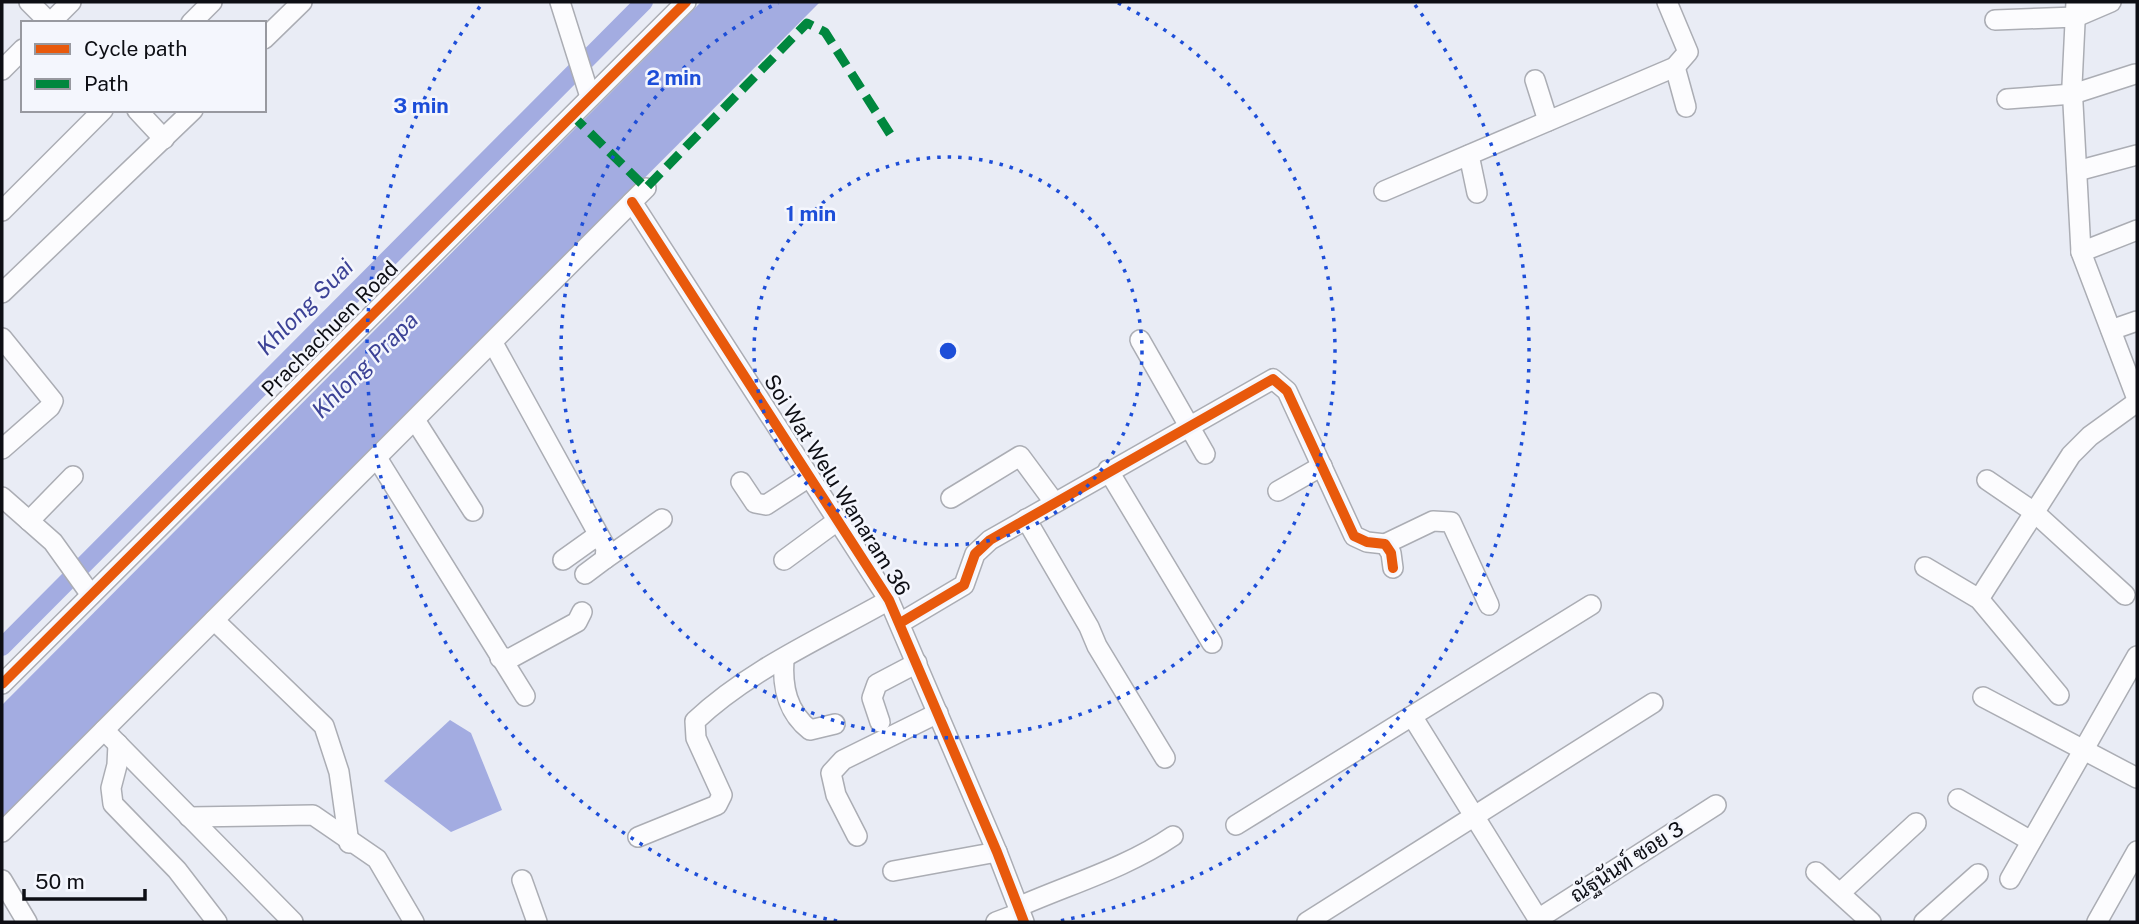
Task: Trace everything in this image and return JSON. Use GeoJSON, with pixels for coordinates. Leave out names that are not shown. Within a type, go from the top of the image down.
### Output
{"type":"FeatureCollection","features":[{"type":"Feature","properties":{"kind":"street"},"geometry":{"type":"LineString","coordinates":[[29,2],[48,21]]}},
{"type":"Feature","properties":{"kind":"street"},"geometry":{"type":"LineString","coordinates":[[52,21],[71,2]]}},
{"type":"Feature","properties":{"kind":"street"},"geometry":{"type":"LineString","coordinates":[[193,21],[212,2]]}},
{"type":"Feature","properties":{"kind":"street"},"geometry":{"type":"LineString","coordinates":[[266,37],[302,2]]}},
{"type":"Feature","properties":{"kind":"street"},"geometry":{"type":"LineString","coordinates":[[560,2],[590,97]]}},
{"type":"Feature","properties":{"kind":"street","name":"Prachachuen Road"},"geometry":{"type":"LineString","coordinates":[[2,684],[686,2]]}},
{"type":"Feature","properties":{"kind":"street"},"geometry":{"type":"LineString","coordinates":[[1384,191],[1469,155],[1541,100],[1675,67],[1688,52],[1667,2]]}},
{"type":"Feature","properties":{"kind":"street"},"geometry":{"type":"LineString","coordinates":[[1994,20],[2111,2]]}},
{"type":"Feature","properties":{"kind":"street"},"geometry":{"type":"LineString","coordinates":[[1979,599],[2071,455],[2090,436],[2137,401],[2081,252],[2073,94],[2076,9]]}},
{"type":"Feature","properties":{"kind":"street"},"geometry":{"type":"LineString","coordinates":[[572,38],[607,81]]}},
{"type":"Feature","properties":{"kind":"street"},"geometry":{"type":"LineString","coordinates":[[2,70],[21,51]]}},
{"type":"Feature","properties":{"kind":"street"},"geometry":{"type":"LineString","coordinates":[[1675,67],[1686,107]]}},
{"type":"Feature","properties":{"kind":"street"},"geometry":{"type":"LineString","coordinates":[[2007,99],[2073,94],[2135,74]]}},
{"type":"Feature","properties":{"kind":"street"},"geometry":{"type":"LineString","coordinates":[[2,211],[101,112]]}},
{"type":"Feature","properties":{"kind":"street"},"geometry":{"type":"LineString","coordinates":[[139,112],[164,139]]}},
{"type":"Feature","properties":{"kind":"street"},"geometry":{"type":"LineString","coordinates":[[2,293],[191,112]]}},
{"type":"Feature","properties":{"kind":"street"},"geometry":{"type":"LineString","coordinates":[[1469,155],[1477,193]]}},
{"type":"Feature","properties":{"kind":"street"},"geometry":{"type":"LineString","coordinates":[[2077,171],[2137,155]]}},
{"type":"Feature","properties":{"kind":"street"},"geometry":{"type":"LineString","coordinates":[[2,832],[111,737],[214,620],[646,188]]}},
{"type":"Feature","properties":{"kind":"street","name":"Soi Wat Welu Wanaram 36"},"geometry":{"type":"LineString","coordinates":[[632,202],[889,600],[997,852],[1020,914]]}},
{"type":"Feature","properties":{"kind":"street"},"geometry":{"type":"LineString","coordinates":[[2081,252],[2137,230]]}},
{"type":"Feature","properties":{"kind":"street"},"geometry":{"type":"LineString","coordinates":[[2111,330],[2137,321]]}},
{"type":"Feature","properties":{"kind":"street"},"geometry":{"type":"LineString","coordinates":[[2,338],[53,401],[50,407],[2,449]]}},
{"type":"Feature","properties":{"kind":"street"},"geometry":{"type":"LineString","coordinates":[[1140,340],[1205,454]]}},
{"type":"Feature","properties":{"kind":"street"},"geometry":{"type":"LineString","coordinates":[[493,343],[606,548],[605,559]]}},
{"type":"Feature","properties":{"kind":"street"},"geometry":{"type":"LineString","coordinates":[[900,623],[964,585],[975,554],[990,540],[1108,470],[1273,379],[1287,391],[1354,536],[1367,542],[1385,544],[1433,521],[1451,522],[1456,526],[1489,605]]}},
{"type":"Feature","properties":{"kind":"street"},"geometry":{"type":"LineString","coordinates":[[415,420],[473,511]]}},
{"type":"Feature","properties":{"kind":"street"},"geometry":{"type":"LineString","coordinates":[[951,498],[1020,456],[1054,502]]}},
{"type":"Feature","properties":{"kind":"street"},"geometry":{"type":"LineString","coordinates":[[377,458],[525,696]]}},
{"type":"Feature","properties":{"kind":"street"},"geometry":{"type":"LineString","coordinates":[[1278,491],[1322,466]]}},
{"type":"Feature","properties":{"kind":"street"},"geometry":{"type":"LineString","coordinates":[[1108,470],[1212,643]]}},
{"type":"Feature","properties":{"kind":"street"},"geometry":{"type":"LineString","coordinates":[[29,521],[73,476]]}},
{"type":"Feature","properties":{"kind":"street"},"geometry":{"type":"LineString","coordinates":[[741,482],[755,503],[766,505],[809,477]]}},
{"type":"Feature","properties":{"kind":"street"},"geometry":{"type":"LineString","coordinates":[[1987,480],[2034,512],[2125,595]]}},
{"type":"Feature","properties":{"kind":"street"},"geometry":{"type":"LineString","coordinates":[[2,497],[53,542],[91,595]]}},
{"type":"Feature","properties":{"kind":"street"},"geometry":{"type":"LineString","coordinates":[[584,574],[662,519]]}},
{"type":"Feature","properties":{"kind":"street"},"geometry":{"type":"LineString","coordinates":[[1026,519],[1089,627],[1097,646],[1165,758]]}},
{"type":"Feature","properties":{"kind":"street"},"geometry":{"type":"LineString","coordinates":[[784,560],[837,520]]}},
{"type":"Feature","properties":{"kind":"street"},"geometry":{"type":"LineString","coordinates":[[564,560],[598,535]]}},
{"type":"Feature","properties":{"kind":"street"},"geometry":{"type":"LineString","coordinates":[[1385,544],[1391,553],[1393,568]]}},
{"type":"Feature","properties":{"kind":"street"},"geometry":{"type":"LineString","coordinates":[[1925,567],[1979,599],[2059,695]]}},
{"type":"Feature","properties":{"kind":"street"},"geometry":{"type":"LineString","coordinates":[[638,836],[717,804],[722,795],[696,738],[695,721],[745,680],[889,600]]}},
{"type":"Feature","properties":{"kind":"street"},"geometry":{"type":"LineString","coordinates":[[1236,825],[1591,605]]}},
{"type":"Feature","properties":{"kind":"street"},"geometry":{"type":"LineString","coordinates":[[500,657],[511,659],[577,622],[582,612]]}},
{"type":"Feature","properties":{"kind":"street"},"geometry":{"type":"LineString","coordinates":[[214,620],[324,726],[339,772],[348,841]]}},
{"type":"Feature","properties":{"kind":"street"},"geometry":{"type":"LineString","coordinates":[[2010,879],[2137,656]]}},
{"type":"Feature","properties":{"kind":"street"},"geometry":{"type":"LineString","coordinates":[[784,659],[782,686],[798,721],[810,730],[835,724]]}},
{"type":"Feature","properties":{"kind":"street"},"geometry":{"type":"LineString","coordinates":[[880,722],[872,698],[877,684],[917,663]]}},
{"type":"Feature","properties":{"kind":"street"},"geometry":{"type":"LineString","coordinates":[[1983,697],[2137,778]]}},
{"type":"Feature","properties":{"kind":"street"},"geometry":{"type":"LineString","coordinates":[[1307,922],[1653,703]]}},
{"type":"Feature","properties":{"kind":"street"},"geometry":{"type":"LineString","coordinates":[[857,836],[836,795],[831,773],[843,760],[938,713]]}},
{"type":"Feature","properties":{"kind":"street"},"geometry":{"type":"LineString","coordinates":[[1412,716],[1539,921]]}},
{"type":"Feature","properties":{"kind":"street"},"geometry":{"type":"LineString","coordinates":[[111,737],[293,922]]}},
{"type":"Feature","properties":{"kind":"street"},"geometry":{"type":"LineString","coordinates":[[111,737],[113,804],[177,870],[217,922]]}},
{"type":"Feature","properties":{"kind":"street"},"geometry":{"type":"LineString","coordinates":[[1958,799],[2031,841]]}},
{"type":"Feature","properties":{"kind":"street","name":"ณัฐนันท์ ซอย 3"},"geometry":{"type":"LineString","coordinates":[[1539,921],[1716,805]]}},
{"type":"Feature","properties":{"kind":"street"},"geometry":{"type":"LineString","coordinates":[[189,817],[313,815],[377,859],[414,922]]}},
{"type":"Feature","properties":{"kind":"street"},"geometry":{"type":"LineString","coordinates":[[1840,893],[1916,823]]}},
{"type":"Feature","properties":{"kind":"street"},"geometry":{"type":"LineString","coordinates":[[996,922],[1020,914],[1093,874],[1142,857],[1173,836]]}},
{"type":"Feature","properties":{"kind":"street"},"geometry":{"type":"LineString","coordinates":[[2097,922],[2137,851]]}},
{"type":"Feature","properties":{"kind":"street"},"geometry":{"type":"LineString","coordinates":[[893,871],[997,852]]}},
{"type":"Feature","properties":{"kind":"street"},"geometry":{"type":"LineString","coordinates":[[1816,872],[1871,922]]}},
{"type":"Feature","properties":{"kind":"street"},"geometry":{"type":"LineString","coordinates":[[1924,922],[1978,874]]}},
{"type":"Feature","properties":{"kind":"street"},"geometry":{"type":"LineString","coordinates":[[2,880],[27,922]]}},
{"type":"Feature","properties":{"kind":"street"},"geometry":{"type":"LineString","coordinates":[[522,880],[537,922]]}},
{"type":"Feature","properties":{"kind":"water","name":"Khlong Prapa"},"geometry":{"type":"Polygon","coordinates":[[[701,2],[820,2],[2,822],[2,705],[701,2]]]}},
{"type":"Feature","properties":{"kind":"water"},"geometry":{"type":"Polygon","coordinates":[[[450,720],[471,733],[502,810],[451,832],[384,781],[450,720]]]}},
{"type":"Feature","properties":{"kind":"waterway","name":"Khlong Suai"},"geometry":{"type":"LineString","coordinates":[[2,647],[644,2]]}},
{"type":"Feature","properties":{"kind":"marked path"},"geometry":{"type":"LineString","coordinates":[[571,114],[646,188],[807,23],[825,32],[892,137]]}},
{"type":"Feature","properties":{"kind":"cycle path"},"geometry":{"type":"LineString","coordinates":[[2,684],[686,2]]}},
{"type":"Feature","properties":{"kind":"cycle path"},"geometry":{"type":"LineString","coordinates":[[632,202],[889,600],[997,852],[1024,922]]}},
{"type":"Feature","properties":{"kind":"cycle path"},"geometry":{"type":"LineString","coordinates":[[900,623],[964,585],[975,554],[990,540],[1273,379],[1287,391],[1354,536],[1367,542],[1385,544],[1391,553],[1393,568]]}}]}
